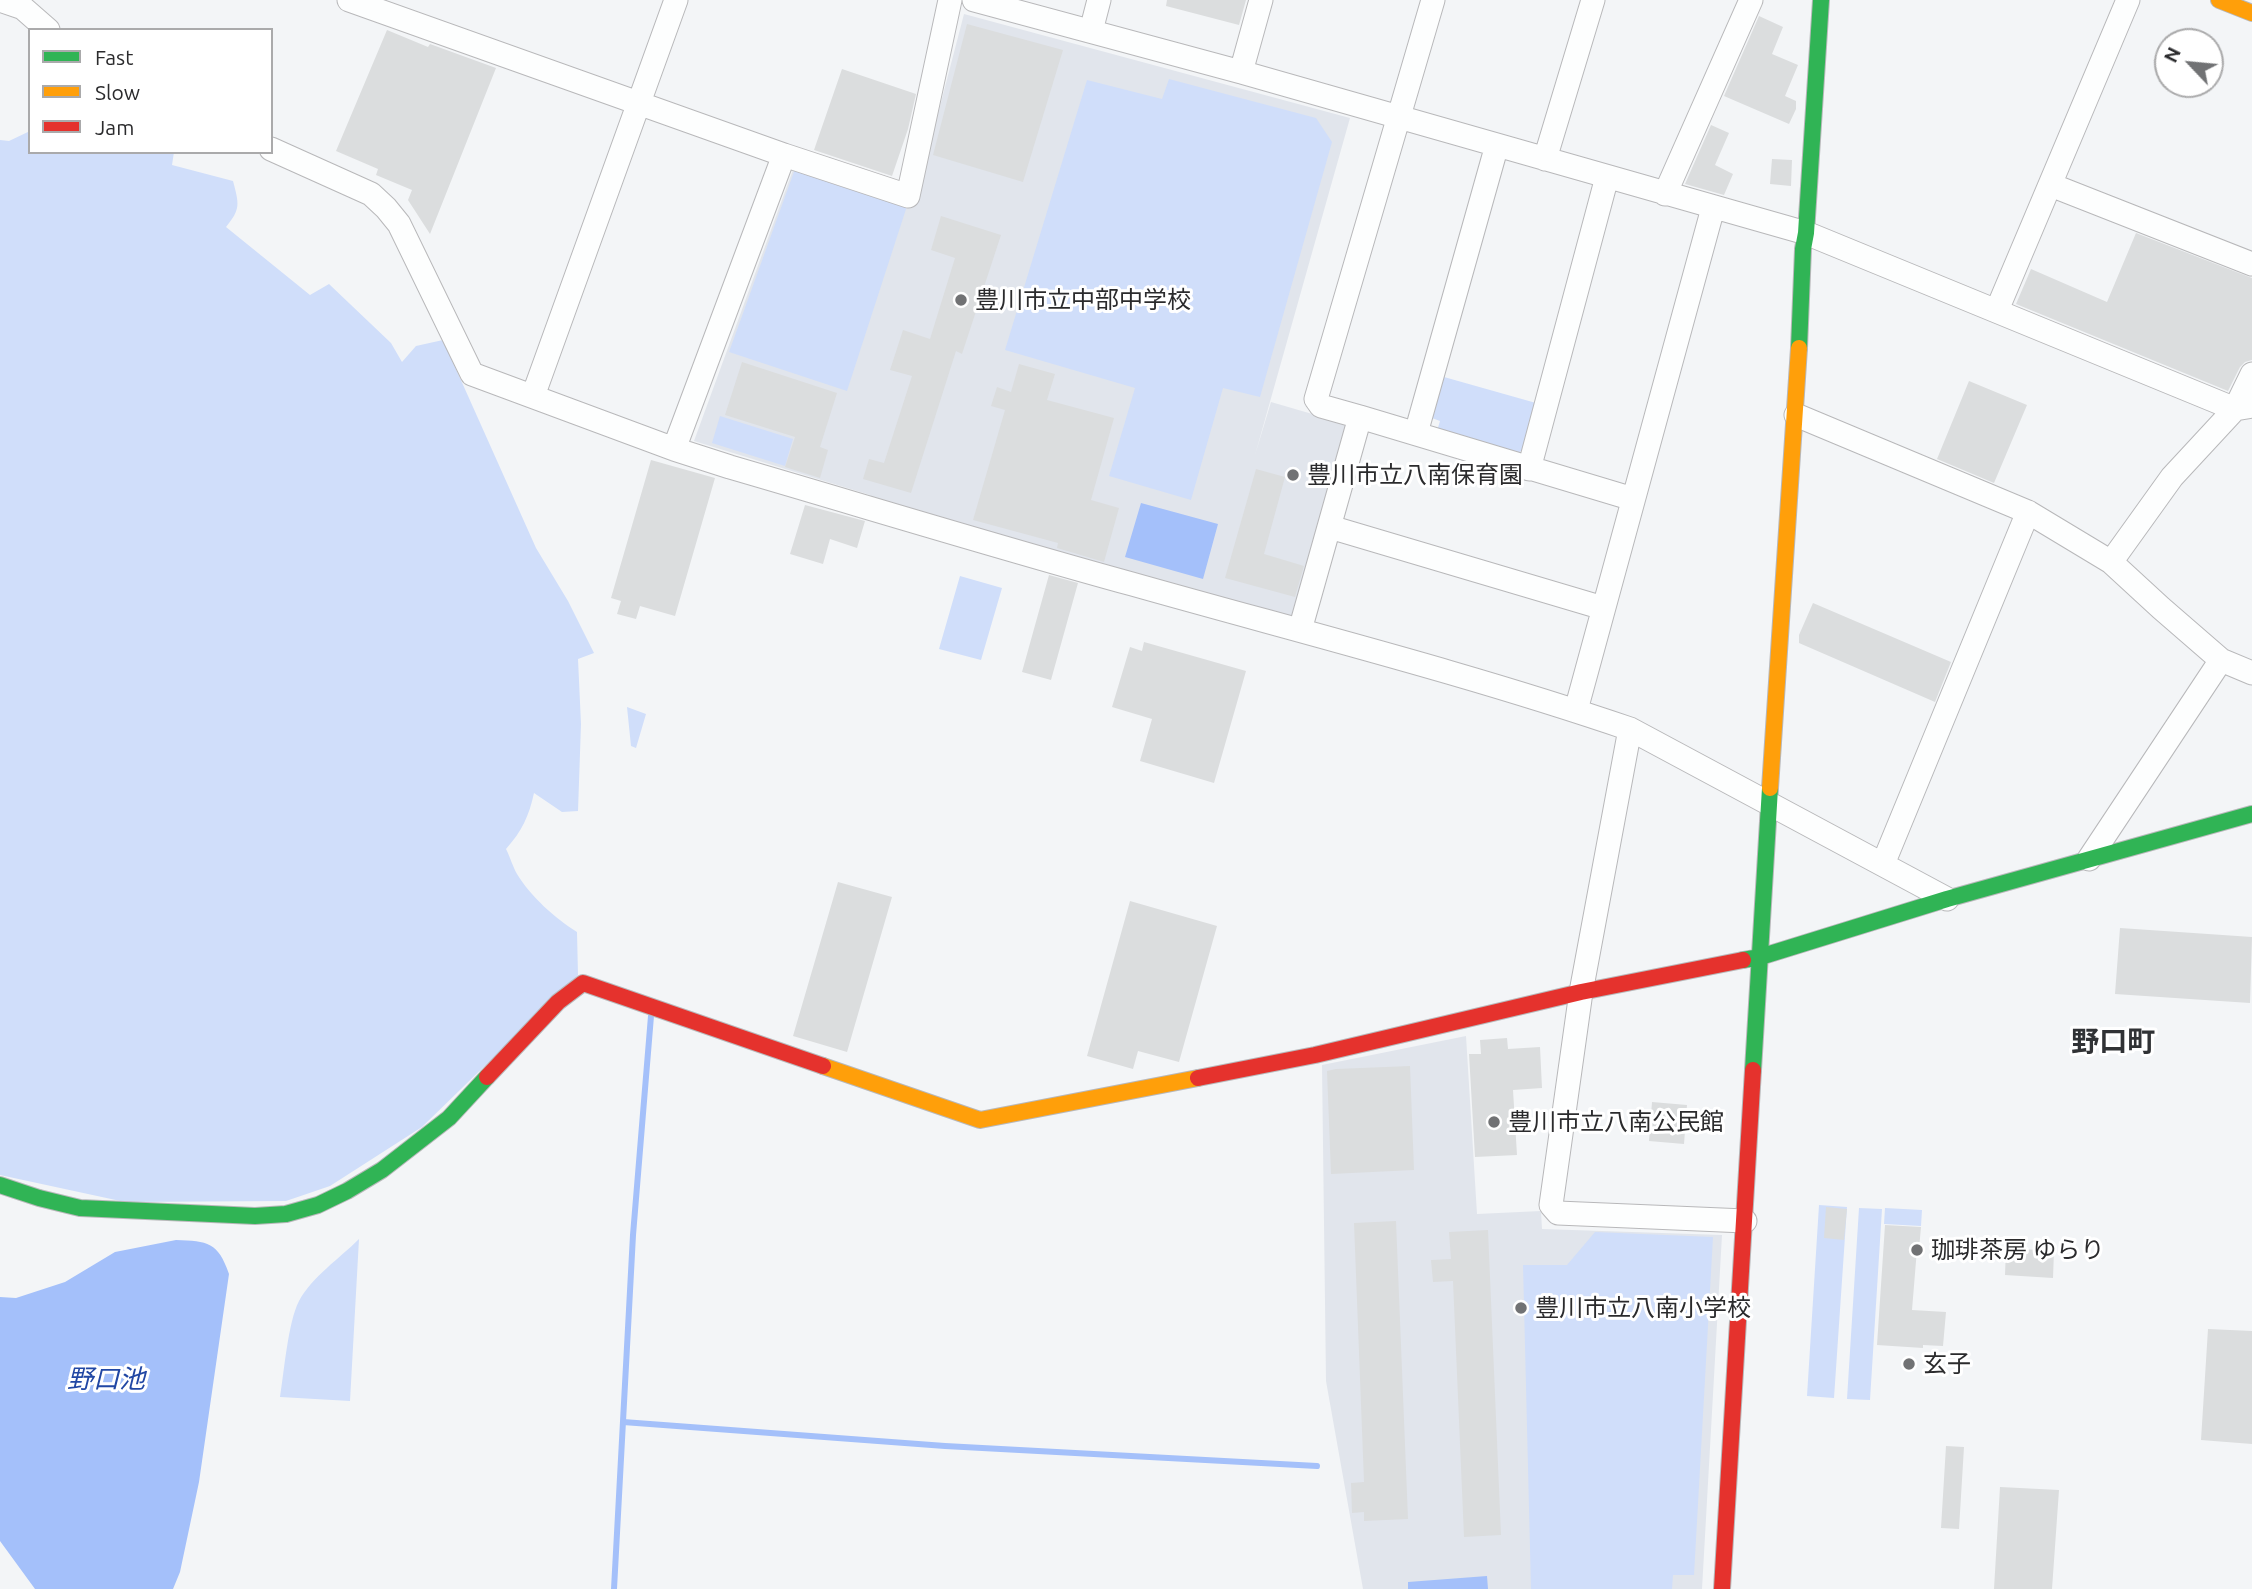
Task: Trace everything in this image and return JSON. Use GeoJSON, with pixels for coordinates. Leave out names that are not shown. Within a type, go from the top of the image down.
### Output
{"type":"FeatureCollection","features":[{"type":"Feature","properties":{"kind":"street"},"geometry":{"type":"LineString","coordinates":[[0,0],[23,8],[46,28]]}},
{"type":"Feature","properties":{"kind":"street"},"geometry":{"type":"LineString","coordinates":[[349,0],[784,155],[908,196],[950,0]]}},
{"type":"Feature","properties":{"kind":"street"},"geometry":{"type":"LineString","coordinates":[[533,396],[676,0]]}},
{"type":"Feature","properties":{"kind":"street"},"geometry":{"type":"LineString","coordinates":[[974,0],[1399,116],[1806,233],[2243,408]]}},
{"type":"Feature","properties":{"kind":"street"},"geometry":{"type":"LineString","coordinates":[[1091,31],[1099,0]]}},
{"type":"Feature","properties":{"kind":"street"},"geometry":{"type":"LineString","coordinates":[[1241,72],[1261,0]]}},
{"type":"Feature","properties":{"kind":"street"},"geometry":{"type":"LineString","coordinates":[[1433,0],[1316,399],[1321,406],[1633,499]]}},
{"type":"Feature","properties":{"kind":"street"},"geometry":{"type":"LineString","coordinates":[[1545,159],[1593,0]]}},
{"type":"Feature","properties":{"kind":"street"},"geometry":{"type":"LineString","coordinates":[[1665,194],[1751,0]]}},
{"type":"Feature","properties":{"kind":"street"},"geometry":{"type":"LineString","coordinates":[[1722,1589],[1769,803],[1796,415],[1803,249],[1821,0]]}},
{"type":"Feature","properties":{"kind":"street"},"geometry":{"type":"LineString","coordinates":[[1997,310],[2128,0]]}},
{"type":"Feature","properties":{"kind":"street"},"geometry":{"type":"LineString","coordinates":[[2219,0],[2252,13]]}},
{"type":"Feature","properties":{"kind":"street"},"geometry":{"type":"LineString","coordinates":[[1416,433],[1497,145]]}},
{"type":"Feature","properties":{"kind":"street"},"geometry":{"type":"LineString","coordinates":[[273,150],[371,194],[386,208],[399,225],[472,374],[674,449],[1104,577],[1300,630],[1576,710],[1630,729],[1947,899]]}},
{"type":"Feature","properties":{"kind":"street"},"geometry":{"type":"LineString","coordinates":[[674,449],[784,155]]}},
{"type":"Feature","properties":{"kind":"street"},"geometry":{"type":"LineString","coordinates":[[1530,469],[1607,177]]}},
{"type":"Feature","properties":{"kind":"street"},"geometry":{"type":"LineString","coordinates":[[2051,185],[2252,264]]}},
{"type":"Feature","properties":{"kind":"street"},"geometry":{"type":"LineString","coordinates":[[1576,710],[1713,208]]}},
{"type":"Feature","properties":{"kind":"street"},"geometry":{"type":"LineString","coordinates":[[2111,562],[2172,477],[2243,408],[2252,374]]}},
{"type":"Feature","properties":{"kind":"street"},"geometry":{"type":"LineString","coordinates":[[1796,415],[2028,512],[2111,562],[2221,660],[2252,673]]}},
{"type":"Feature","properties":{"kind":"street"},"geometry":{"type":"LineString","coordinates":[[1300,630],[1360,417]]}},
{"type":"Feature","properties":{"kind":"street"},"geometry":{"type":"LineString","coordinates":[[1883,864],[2028,512]]}},
{"type":"Feature","properties":{"kind":"street"},"geometry":{"type":"LineString","coordinates":[[1330,527],[1604,608]]}},
{"type":"Feature","properties":{"kind":"street"},"geometry":{"type":"LineString","coordinates":[[2089,859],[2221,660]]}},
{"type":"Feature","properties":{"kind":"street"},"geometry":{"type":"LineString","coordinates":[[1630,729],[1581,992],[1551,1205],[1558,1213],[1745,1221]]}},
{"type":"Feature","properties":{"kind":"street"},"geometry":{"type":"LineString","coordinates":[[0,1185],[80,1208],[255,1216],[286,1214],[318,1205],[382,1170],[449,1118],[558,1002],[583,983],[981,1120],[1315,1055],[1581,992],[1760,957],[1947,899],[2252,814]]}},
{"type":"Feature","properties":{"kind":"shaded area"},"geometry":{"type":"Polygon","coordinates":[[[964,14],[1350,118],[1255,455],[1271,402],[1350,425],[1296,619],[875,501],[870,495],[694,441],[794,167],[914,206],[964,14]]]}},
{"type":"Feature","properties":{"kind":"shaded area"},"geometry":{"type":"Polygon","coordinates":[[[1169,79],[1316,118],[1332,142],[1260,397],[1223,388],[1191,500],[1109,476],[1135,388],[1005,350],[1087,80],[1162,99],[1169,79]]]}},
{"type":"Feature","properties":{"kind":"shaded area"},"geometry":{"type":"Polygon","coordinates":[[[28,132],[28,154],[174,154],[172,165],[233,181],[237,206],[226,227],[310,295],[329,284],[391,343],[402,362],[416,346],[443,340],[536,548],[568,601],[594,653],[578,659],[581,724],[578,811],[562,812],[534,793],[524,823],[506,849],[517,874],[529,891],[552,914],[577,932],[578,975],[422,1127],[330,1186],[286,1201],[125,1202],[0,1175],[0,140],[9,141],[28,132]]]}},
{"type":"Feature","properties":{"kind":"shaded area"},"geometry":{"type":"Polygon","coordinates":[[[795,169],[907,206],[847,391],[729,352],[795,169]]]}},
{"type":"Feature","properties":{"kind":"shaded area"},"geometry":{"type":"Polygon","coordinates":[[[1444,377],[1536,403],[1522,450],[1516,455],[1437,431],[1440,421],[1432,418],[1444,377]]]}},
{"type":"Feature","properties":{"kind":"shaded area"},"geometry":{"type":"Polygon","coordinates":[[[720,416],[793,439],[785,466],[712,443],[720,416]]]}},
{"type":"Feature","properties":{"kind":"shaded area"},"geometry":{"type":"Polygon","coordinates":[[[960,576],[1002,588],[981,660],[939,649],[960,576]]]}},
{"type":"Feature","properties":{"kind":"shaded area"},"geometry":{"type":"Polygon","coordinates":[[[627,707],[646,714],[636,748],[631,746],[627,707]]]}},
{"type":"Feature","properties":{"kind":"shaded area","name":"豊川市立八南小学校"},"geometry":{"type":"Polygon","coordinates":[[[1466,1036],[1477,1214],[1541,1211],[1542,1229],[1722,1235],[1702,1589],[1363,1589],[1326,1381],[1322,1065],[1466,1036]]]}},
{"type":"Feature","properties":{"kind":"shaded area"},"geometry":{"type":"Polygon","coordinates":[[[1819,1205],[1847,1207],[1834,1398],[1807,1396],[1819,1205]]]}},
{"type":"Feature","properties":{"kind":"shaded area"},"geometry":{"type":"Polygon","coordinates":[[[1859,1208],[1882,1209],[1870,1400],[1847,1399],[1859,1208]]]}},
{"type":"Feature","properties":{"kind":"shaded area"},"geometry":{"type":"Polygon","coordinates":[[[1885,1208],[1922,1210],[1921,1226],[1884,1224],[1885,1208]]]}},
{"type":"Feature","properties":{"kind":"shaded area"},"geometry":{"type":"Polygon","coordinates":[[[1595,1232],[1713,1237],[1694,1575],[1673,1575],[1672,1589],[1531,1589],[1523,1265],[1567,1265],[1595,1232]]]}},
{"type":"Feature","properties":{"kind":"shaded area"},"geometry":{"type":"Polygon","coordinates":[[[359,1239],[350,1401],[280,1397],[289,1334],[299,1301],[319,1276],[359,1239]]]}},
{"type":"Feature","properties":{"kind":"water"},"geometry":{"type":"Polygon","coordinates":[[[1141,503],[1218,524],[1203,579],[1125,557],[1141,503]]]}},
{"type":"Feature","properties":{"kind":"water","name":"野口池"},"geometry":{"type":"Polygon","coordinates":[[[176,1240],[210,1245],[221,1255],[229,1274],[199,1482],[180,1572],[173,1589],[35,1589],[0,1541],[0,1297],[16,1298],[65,1282],[115,1252],[176,1240]]]}},
{"type":"Feature","properties":{"kind":"water"},"geometry":{"type":"Polygon","coordinates":[[[1487,1576],[1488,1589],[1408,1589],[1408,1582],[1487,1576]]]}},
{"type":"Feature","properties":{"kind":"building"},"geometry":{"type":"Polygon","coordinates":[[[1167,0],[1246,0],[1239,25],[1166,6],[1167,0]]]}},
{"type":"Feature","properties":{"kind":"building"},"geometry":{"type":"Polygon","coordinates":[[[1759,16],[1783,27],[1772,54],[1798,65],[1785,96],[1796,101],[1796,109],[1789,124],[1724,96],[1759,16]]]}},
{"type":"Feature","properties":{"kind":"building"},"geometry":{"type":"Polygon","coordinates":[[[967,24],[1063,50],[1023,182],[933,155],[967,24]]]}},
{"type":"Feature","properties":{"kind":"building"},"geometry":{"type":"Polygon","coordinates":[[[387,30],[428,47],[430,44],[496,68],[430,234],[408,200],[412,190],[376,175],[378,169],[336,151],[387,30]]]}},
{"type":"Feature","properties":{"kind":"building"},"geometry":{"type":"Polygon","coordinates":[[[842,69],[916,94],[908,129],[892,176],[814,150],[842,69]]]}},
{"type":"Feature","properties":{"kind":"building"},"geometry":{"type":"Polygon","coordinates":[[[1711,125],[1729,133],[1715,165],[1733,174],[1724,195],[1685,184],[1711,125]]]}},
{"type":"Feature","properties":{"kind":"building"},"geometry":{"type":"Polygon","coordinates":[[[1772,159],[1792,160],[1791,186],[1770,184],[1772,159]]]}},
{"type":"Feature","properties":{"kind":"building"},"geometry":{"type":"Polygon","coordinates":[[[941,216],[1001,235],[962,354],[956,351],[911,493],[863,479],[869,459],[884,463],[912,376],[890,370],[903,330],[930,339],[955,258],[931,250],[941,216]]]}},
{"type":"Feature","properties":{"kind":"building"},"geometry":{"type":"Polygon","coordinates":[[[2136,233],[2252,278],[2252,360],[2240,367],[2228,391],[2016,304],[2031,269],[2107,302],[2136,233]]]}},
{"type":"Feature","properties":{"kind":"building"},"geometry":{"type":"Polygon","coordinates":[[[742,362],[837,393],[820,447],[828,450],[820,478],[785,467],[795,437],[725,415],[742,362]]]}},
{"type":"Feature","properties":{"kind":"building"},"geometry":{"type":"Polygon","coordinates":[[[1019,364],[1055,374],[1047,400],[1114,418],[1091,500],[1119,508],[1104,562],[1057,548],[1058,543],[973,520],[1005,410],[991,406],[997,387],[1011,392],[1019,364]]]}},
{"type":"Feature","properties":{"kind":"building"},"geometry":{"type":"Polygon","coordinates":[[[1969,381],[2027,405],[1994,483],[1937,459],[1969,381]]]}},
{"type":"Feature","properties":{"kind":"building"},"geometry":{"type":"Polygon","coordinates":[[[651,460],[715,478],[675,616],[640,606],[636,619],[617,614],[621,601],[611,598],[651,460]]]}},
{"type":"Feature","properties":{"kind":"building"},"geometry":{"type":"Polygon","coordinates":[[[1256,469],[1285,477],[1264,554],[1304,566],[1295,597],[1225,578],[1256,469]]]}},
{"type":"Feature","properties":{"kind":"building"},"geometry":{"type":"Polygon","coordinates":[[[805,505],[865,521],[857,548],[830,539],[823,564],[790,554],[805,505]]]}},
{"type":"Feature","properties":{"kind":"building"},"geometry":{"type":"Polygon","coordinates":[[[1049,575],[1078,583],[1051,680],[1022,672],[1049,575]]]}},
{"type":"Feature","properties":{"kind":"building"},"geometry":{"type":"Polygon","coordinates":[[[1813,603],[1951,662],[1935,702],[1799,643],[1799,635],[1813,603]]]}},
{"type":"Feature","properties":{"kind":"building"},"geometry":{"type":"Polygon","coordinates":[[[1144,642],[1246,671],[1214,783],[1140,761],[1152,719],[1112,707],[1130,647],[1142,651],[1144,642]]]}},
{"type":"Feature","properties":{"kind":"building"},"geometry":{"type":"Polygon","coordinates":[[[838,882],[892,897],[847,1052],[793,1036],[838,882]]]}},
{"type":"Feature","properties":{"kind":"building"},"geometry":{"type":"Polygon","coordinates":[[[1130,901],[1217,926],[1179,1062],[1138,1051],[1133,1069],[1087,1056],[1130,901]]]}},
{"type":"Feature","properties":{"kind":"building"},"geometry":{"type":"Polygon","coordinates":[[[2120,928],[2252,937],[2250,1003],[2115,994],[2120,928]]]}},
{"type":"Feature","properties":{"kind":"building","name":"豊川市立八南公民館"},"geometry":{"type":"Polygon","coordinates":[[[1507,1038],[1508,1049],[1540,1047],[1542,1088],[1513,1090],[1517,1155],[1475,1157],[1469,1054],[1481,1054],[1480,1040],[1507,1038]]]}},
{"type":"Feature","properties":{"kind":"building"},"geometry":{"type":"Polygon","coordinates":[[[1410,1066],[1414,1170],[1331,1174],[1327,1071],[1410,1066]]]}},
{"type":"Feature","properties":{"kind":"building"},"geometry":{"type":"Polygon","coordinates":[[[1652,1102],[1687,1105],[1684,1144],[1649,1141],[1652,1102]]]}},
{"type":"Feature","properties":{"kind":"building"},"geometry":{"type":"Polygon","coordinates":[[[1826,1207],[1847,1209],[1844,1240],[1824,1238],[1826,1207]]]}},
{"type":"Feature","properties":{"kind":"building"},"geometry":{"type":"Polygon","coordinates":[[[1396,1221],[1408,1519],[1364,1521],[1364,1512],[1352,1513],[1351,1483],[1364,1482],[1354,1223],[1396,1221]]]}},
{"type":"Feature","properties":{"kind":"building"},"geometry":{"type":"Polygon","coordinates":[[[1885,1225],[1921,1227],[1912,1310],[1946,1312],[1943,1346],[1923,1345],[1923,1348],[1877,1345],[1885,1225]]]}},
{"type":"Feature","properties":{"kind":"building"},"geometry":{"type":"Polygon","coordinates":[[[1488,1230],[1501,1535],[1464,1537],[1453,1281],[1433,1282],[1431,1260],[1451,1259],[1449,1232],[1488,1230]]]}},
{"type":"Feature","properties":{"kind":"building"},"geometry":{"type":"Polygon","coordinates":[[[2006,1248],[2054,1251],[2053,1278],[2005,1275],[2006,1248]]]}},
{"type":"Feature","properties":{"kind":"building"},"geometry":{"type":"Polygon","coordinates":[[[2208,1329],[2252,1331],[2252,1444],[2201,1440],[2208,1329]]]}},
{"type":"Feature","properties":{"kind":"building"},"geometry":{"type":"Polygon","coordinates":[[[1946,1446],[1964,1447],[1959,1529],[1941,1528],[1946,1446]]]}},
{"type":"Feature","properties":{"kind":"building"},"geometry":{"type":"Polygon","coordinates":[[[2000,1487],[2059,1490],[2052,1589],[1994,1589],[2000,1487]]]}},
{"type":"Feature","properties":{"kind":"waterway"},"geometry":{"type":"LineString","coordinates":[[614,1589],[633,1235],[651,1016]]}},
{"type":"Feature","properties":{"kind":"waterway"},"geometry":{"type":"LineString","coordinates":[[623,1422],[945,1446],[1317,1466]]}},
{"type":"Feature","properties":{"kind":"traffic: fast"},"geometry":{"type":"LineString","coordinates":[[1799,348],[1803,249],[1821,0]]}},
{"type":"Feature","properties":{"kind":"traffic: fast"},"geometry":{"type":"LineString","coordinates":[[1753,1070],[1770,788]]}},
{"type":"Feature","properties":{"kind":"traffic: fast"},"geometry":{"type":"LineString","coordinates":[[1743,960],[1947,899],[2252,814]]}},
{"type":"Feature","properties":{"kind":"traffic: fast"},"geometry":{"type":"LineString","coordinates":[[0,1185],[80,1208],[255,1216],[286,1214],[318,1205],[382,1170],[449,1118],[487,1077]]}},
{"type":"Feature","properties":{"kind":"traffic: slow"},"geometry":{"type":"LineString","coordinates":[[2219,0],[2252,13]]}},
{"type":"Feature","properties":{"kind":"traffic: slow"},"geometry":{"type":"LineString","coordinates":[[1770,788],[1799,348]]}},
{"type":"Feature","properties":{"kind":"traffic: slow"},"geometry":{"type":"LineString","coordinates":[[823,1066],[980,1120],[1198,1078]]}},
{"type":"Feature","properties":{"kind":"traffic: jam"},"geometry":{"type":"LineString","coordinates":[[1198,1078],[1315,1055],[1581,992],[1743,960]]}},
{"type":"Feature","properties":{"kind":"traffic: jam"},"geometry":{"type":"LineString","coordinates":[[487,1077],[558,1002],[583,983],[823,1066]]}},
{"type":"Feature","properties":{"kind":"traffic: jam"},"geometry":{"type":"LineString","coordinates":[[1722,1589],[1753,1070]]}},
{"type":"Feature","properties":{"kind":"place","name":"豊川市立中部中学校"},"geometry":{"type":"Point","coordinates":[961,300]}},
{"type":"Feature","properties":{"kind":"place","name":"豊川市立八南保育園"},"geometry":{"type":"Point","coordinates":[1293,475]}},
{"type":"Feature","properties":{"kind":"place","name":"豊川市立八南公民館"},"geometry":{"type":"Point","coordinates":[1494,1122]}},
{"type":"Feature","properties":{"kind":"place","name":"珈琲茶房 ゆらり"},"geometry":{"type":"Point","coordinates":[1917,1250]}},
{"type":"Feature","properties":{"kind":"place","name":"豊川市立八南小学校"},"geometry":{"type":"Point","coordinates":[1521,1308]}},
{"type":"Feature","properties":{"kind":"place","name":"玄子"},"geometry":{"type":"Point","coordinates":[1909,1364]}},
{"type":"Feature","properties":{"kind":"district","name":"野口町"},"geometry":{"type":"Point","coordinates":[2113,1042]}}]}
